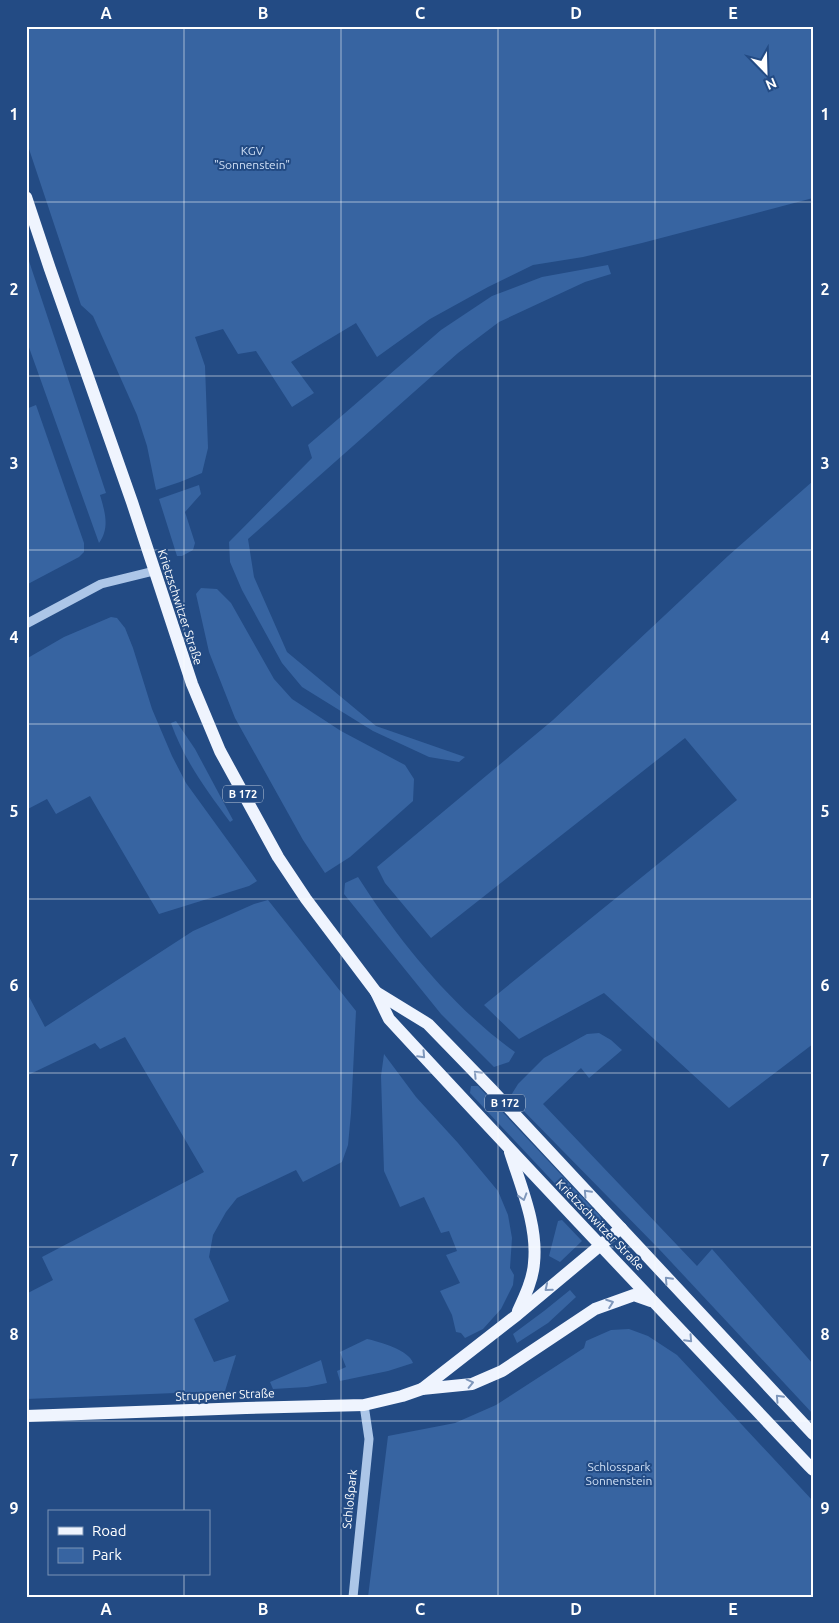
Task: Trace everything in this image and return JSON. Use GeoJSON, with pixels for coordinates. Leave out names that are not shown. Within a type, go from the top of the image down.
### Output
{"type":"FeatureCollection","features":[{"type":"Feature","properties":{"kind":"main road","name":"Krietzschwitzer Straße"},"geometry":{"type":"LineString","coordinates":[[26,197],[132,502],[192,684],[220,752],[278,857],[306,899],[376,992],[389,1019],[600,1246],[813,1470]]}},
{"type":"Feature","properties":{"kind":"main road","name":"Krietzschwitzer Straße"},"geometry":{"type":"LineString","coordinates":[[376,992],[428,1024],[813,1434]]}},
{"type":"Feature","properties":{"kind":"main road"},"geometry":{"type":"LineString","coordinates":[[510,1150],[533,1230],[534,1263],[529,1286],[517,1315]]}},
{"type":"Feature","properties":{"kind":"main road","name":"Struppener Straße"},"geometry":{"type":"LineString","coordinates":[[422,1389],[517,1315],[621,1228]]}},
{"type":"Feature","properties":{"kind":"main road","name":"Struppener Straße"},"geometry":{"type":"LineString","coordinates":[[26,1416],[364,1405],[422,1389],[472,1384],[502,1372],[594,1309],[634,1295],[656,1303]]}},
{"type":"Feature","properties":{"kind":"street"},"geometry":{"type":"LineString","coordinates":[[26,624],[101,584],[154,571]]}},
{"type":"Feature","properties":{"kind":"street","name":"Schloßpark"},"geometry":{"type":"LineString","coordinates":[[352,1597],[369,1439],[364,1405]]}},
{"type":"Feature","properties":{"kind":"green space","name":"KGV \"Sonnenstein\""},"geometry":{"type":"Polygon","coordinates":[[[26,26],[813,26],[813,198],[642,243],[583,257],[533,265],[430,319],[377,357],[356,323],[291,362],[314,393],[292,407],[256,351],[238,354],[223,329],[195,337],[205,366],[208,448],[202,473],[156,490],[147,446],[137,415],[93,316],[81,305],[26,140],[26,26]]]}},
{"type":"Feature","properties":{"kind":"green space"},"geometry":{"type":"Polygon","coordinates":[[[26,252],[106,493],[100,495],[105,514],[105,526],[99,543],[26,339],[26,252]]]}},
{"type":"Feature","properties":{"kind":"green space"},"geometry":{"type":"Polygon","coordinates":[[[608,265],[611,274],[585,282],[499,322],[458,353],[248,539],[254,577],[287,652],[376,726],[465,757],[459,762],[429,757],[373,731],[302,687],[282,663],[242,590],[230,562],[229,542],[312,458],[308,445],[441,330],[492,296],[542,277],[608,265]]]}},
{"type":"Feature","properties":{"kind":"green space"},"geometry":{"type":"Polygon","coordinates":[[[36,405],[84,543],[84,552],[79,557],[26,585],[26,409],[36,405]]]}},
{"type":"Feature","properties":{"kind":"green space"},"geometry":{"type":"Polygon","coordinates":[[[813,481],[813,1044],[729,1108],[604,993],[519,1039],[484,1005],[737,800],[685,738],[431,938],[385,883],[377,867],[553,720],[728,556],[813,481]]]}},
{"type":"Feature","properties":{"kind":"green space"},"geometry":{"type":"Polygon","coordinates":[[[199,485],[201,494],[185,512],[195,543],[193,550],[182,556],[177,556],[159,499],[199,485]]]}},
{"type":"Feature","properties":{"kind":"green space"},"geometry":{"type":"Polygon","coordinates":[[[201,588],[217,589],[231,603],[274,679],[292,699],[341,731],[405,765],[414,779],[413,801],[350,857],[325,873],[303,840],[235,718],[209,652],[196,594],[201,588]]]}},
{"type":"Feature","properties":{"kind":"green space"},"geometry":{"type":"Polygon","coordinates":[[[111,617],[117,618],[125,628],[152,709],[186,783],[257,881],[249,886],[159,914],[90,796],[56,814],[47,799],[26,810],[26,659],[64,637],[111,617]]]}},
{"type":"Feature","properties":{"kind":"green space"},"geometry":{"type":"Polygon","coordinates":[[[176,721],[195,749],[233,820],[230,822],[182,750],[171,723],[176,721]]]}},
{"type":"Feature","properties":{"kind":"green space"},"geometry":{"type":"Polygon","coordinates":[[[358,877],[391,925],[428,972],[470,1015],[515,1052],[509,1062],[494,1067],[441,1014],[344,894],[345,883],[358,877]]]}},
{"type":"Feature","properties":{"kind":"green space"},"geometry":{"type":"Polygon","coordinates":[[[268,900],[356,1011],[351,1113],[348,1145],[342,1162],[303,1182],[296,1170],[237,1198],[226,1212],[213,1235],[209,1257],[229,1301],[194,1319],[214,1362],[236,1355],[225,1391],[26,1399],[26,1294],[53,1280],[42,1257],[204,1172],[125,1037],[100,1049],[95,1043],[26,1076],[26,991],[45,1027],[193,931],[254,904],[268,900]]]}},
{"type":"Feature","properties":{"kind":"green space"},"geometry":{"type":"Polygon","coordinates":[[[599,1033],[611,1040],[622,1050],[589,1078],[581,1068],[543,1104],[697,1266],[712,1249],[813,1364],[813,1414],[659,1249],[510,1097],[518,1084],[544,1058],[587,1034],[599,1033]]]}},
{"type":"Feature","properties":{"kind":"green space"},"geometry":{"type":"Polygon","coordinates":[[[384,1054],[416,1097],[498,1191],[508,1215],[512,1238],[510,1268],[514,1275],[513,1285],[501,1309],[483,1329],[465,1338],[461,1333],[456,1332],[452,1315],[440,1291],[460,1283],[446,1255],[457,1251],[449,1231],[441,1233],[424,1197],[400,1207],[384,1171],[381,1076],[384,1054]]]}},
{"type":"Feature","properties":{"kind":"green space"},"geometry":{"type":"Polygon","coordinates":[[[471,1086],[478,1086],[600,1216],[607,1232],[604,1236],[470,1093],[471,1086]]]}},
{"type":"Feature","properties":{"kind":"green space"},"geometry":{"type":"Polygon","coordinates":[[[562,1220],[582,1241],[560,1262],[549,1256],[558,1221],[562,1220]]]}},
{"type":"Feature","properties":{"kind":"green space"},"geometry":{"type":"Polygon","coordinates":[[[570,1290],[576,1297],[548,1323],[517,1343],[513,1334],[570,1290]]]}},
{"type":"Feature","properties":{"kind":"green space","name":"Schlosspark Sonnenstein"},"geometry":{"type":"Polygon","coordinates":[[[629,1329],[648,1336],[677,1355],[813,1501],[813,1597],[368,1597],[388,1436],[455,1423],[496,1405],[584,1348],[586,1341],[611,1330],[629,1329]]]}},
{"type":"Feature","properties":{"kind":"green space"},"geometry":{"type":"Polygon","coordinates":[[[367,1339],[400,1350],[413,1363],[388,1371],[340,1381],[337,1371],[346,1367],[340,1352],[367,1339]]]}},
{"type":"Feature","properties":{"kind":"green space"},"geometry":{"type":"Polygon","coordinates":[[[321,1360],[327,1383],[307,1387],[273,1389],[270,1382],[321,1360]]]}}]}
